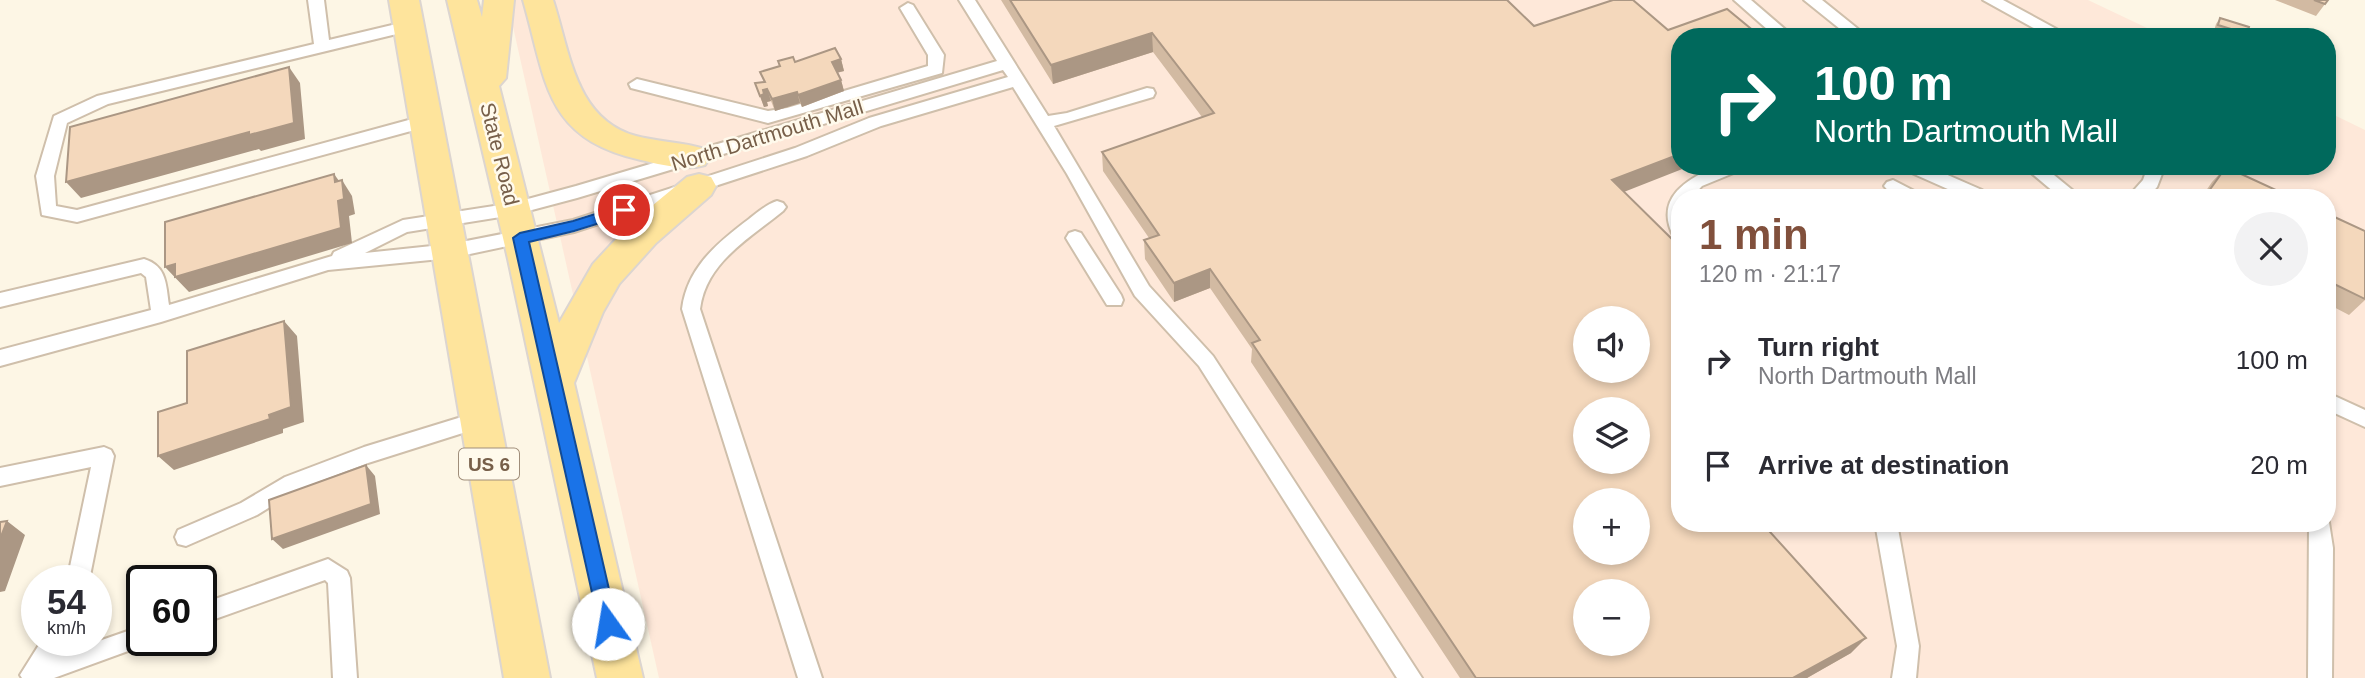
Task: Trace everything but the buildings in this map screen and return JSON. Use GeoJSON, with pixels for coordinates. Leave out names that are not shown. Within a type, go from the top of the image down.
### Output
{"type":"FeatureCollection","features":[{"type":"Feature","properties":{"kind":"main road","name":"State Road"},"geometry":{"type":"LineString","coordinates":[[462,0],[517,223],[620,678]]}},
{"type":"Feature","properties":{"kind":"main road"},"geometry":{"type":"LineString","coordinates":[[488,101],[499,0]]}},
{"type":"Feature","properties":{"kind":"main road"},"geometry":{"type":"LineString","coordinates":[[538,0],[568,93],[580,117],[606,136],[696,172],[616,262],[596,290],[554,383]]}},
{"type":"Feature","properties":{"kind":"main road","name":"US 6"},"geometry":{"type":"LineString","coordinates":[[407,13],[527,678]]}},
{"type":"Feature","properties":{"kind":"lane"},"geometry":{"type":"LineString","coordinates":[[316,0],[322,47]]}},
{"type":"Feature","properties":{"kind":"lane"},"geometry":{"type":"LineString","coordinates":[[967,0],[1044,122],[1142,290],[1206,361],[1410,678]]}},
{"type":"Feature","properties":{"kind":"lane"},"geometry":{"type":"LineString","coordinates":[[1812,0],[1848,28]]}},
{"type":"Feature","properties":{"kind":"lane"},"geometry":{"type":"LineString","coordinates":[[1991,0],[2045,28]]}},
{"type":"Feature","properties":{"kind":"lane"},"geometry":{"type":"LineString","coordinates":[[1747,1],[1776,28]]}},
{"type":"Feature","properties":{"kind":"lane"},"geometry":{"type":"LineString","coordinates":[[637,84],[768,117],[788,113],[936,69],[936,55],[908,8]]}},
{"type":"Feature","properties":{"kind":"lane"},"geometry":{"type":"LineString","coordinates":[[407,13],[322,47],[103,100],[60,120],[45,176],[48,211],[77,216],[427,121]]}},
{"type":"Feature","properties":{"kind":"lane","name":"North Dartmouth Mall"},"geometry":{"type":"LineString","coordinates":[[328,263],[403,226],[448,235],[517,223],[696,172],[1006,64]]}},
{"type":"Feature","properties":{"kind":"lane","name":"North Dartmouth Mall"},"geometry":{"type":"LineString","coordinates":[[517,223],[574,226],[696,172],[801,152],[875,122],[1017,80]]}},
{"type":"Feature","properties":{"kind":"lane"},"geometry":{"type":"LineString","coordinates":[[1044,122],[1069,118],[1147,93]]}},
{"type":"Feature","properties":{"kind":"lane"},"geometry":{"type":"LineString","coordinates":[[1689,189],[1696,182],[1713,175]]}},
{"type":"Feature","properties":{"kind":"lane"},"geometry":{"type":"LineString","coordinates":[[1931,175],[1963,189]]}},
{"type":"Feature","properties":{"kind":"lane"},"geometry":{"type":"LineString","coordinates":[[1954,175],[1971,189]]}},
{"type":"Feature","properties":{"kind":"lane"},"geometry":{"type":"LineString","coordinates":[[2043,175],[2061,189]]}},
{"type":"Feature","properties":{"kind":"lane"},"geometry":{"type":"LineString","coordinates":[[1893,186],[1898,189]]}},
{"type":"Feature","properties":{"kind":"lane"},"geometry":{"type":"LineString","coordinates":[[777,207],[711,263],[694,290],[691,309],[810,678]]}},
{"type":"Feature","properties":{"kind":"lane"},"geometry":{"type":"LineString","coordinates":[[0,358],[161,315],[328,263],[448,235],[517,223]]}},
{"type":"Feature","properties":{"kind":"lane"},"geometry":{"type":"LineString","coordinates":[[1075,238],[1114,300]]}},
{"type":"Feature","properties":{"kind":"lane"},"geometry":{"type":"LineString","coordinates":[[0,300],[144,266],[155,274],[161,315]]}},
{"type":"Feature","properties":{"kind":"lane"},"geometry":{"type":"LineString","coordinates":[[2336,405],[2365,419]]}},
{"type":"Feature","properties":{"kind":"lane"},"geometry":{"type":"LineString","coordinates":[[186,537],[248,509],[292,483],[364,456],[481,419]]}},
{"type":"Feature","properties":{"kind":"lane"},"geometry":{"type":"LineString","coordinates":[[0,477],[104,456],[81,565]]}},
{"type":"Feature","properties":{"kind":"lane"},"geometry":{"type":"LineString","coordinates":[[1888,532],[1908,646],[1904,678]]}},
{"type":"Feature","properties":{"kind":"lane"},"geometry":{"type":"LineString","coordinates":[[2320,532],[2320,678]]}},
{"type":"Feature","properties":{"kind":"lane"},"geometry":{"type":"LineString","coordinates":[[217,608],[328,569],[339,578],[345,678]]}},
{"type":"Feature","properties":{"kind":"lane"},"geometry":{"type":"LineString","coordinates":[[31,677],[126,642]]}},
{"type":"Feature","properties":{"kind":"lane"},"geometry":{"type":"LineString","coordinates":[[31,677],[46,656]]}},
{"type":"Feature","properties":{"kind":"shaded area"},"geometry":{"type":"Polygon","coordinates":[[[507,0],[2088,0],[2147,28],[1671,28],[1671,175],[2336,175],[2336,116],[2365,130],[2365,678],[659,678],[507,0]]]}},
{"type":"Feature","properties":{"kind":"route"},"geometry":{"type":"LineString","coordinates":[[608,624],[520,238],[574,226],[624,210]]}}]}
